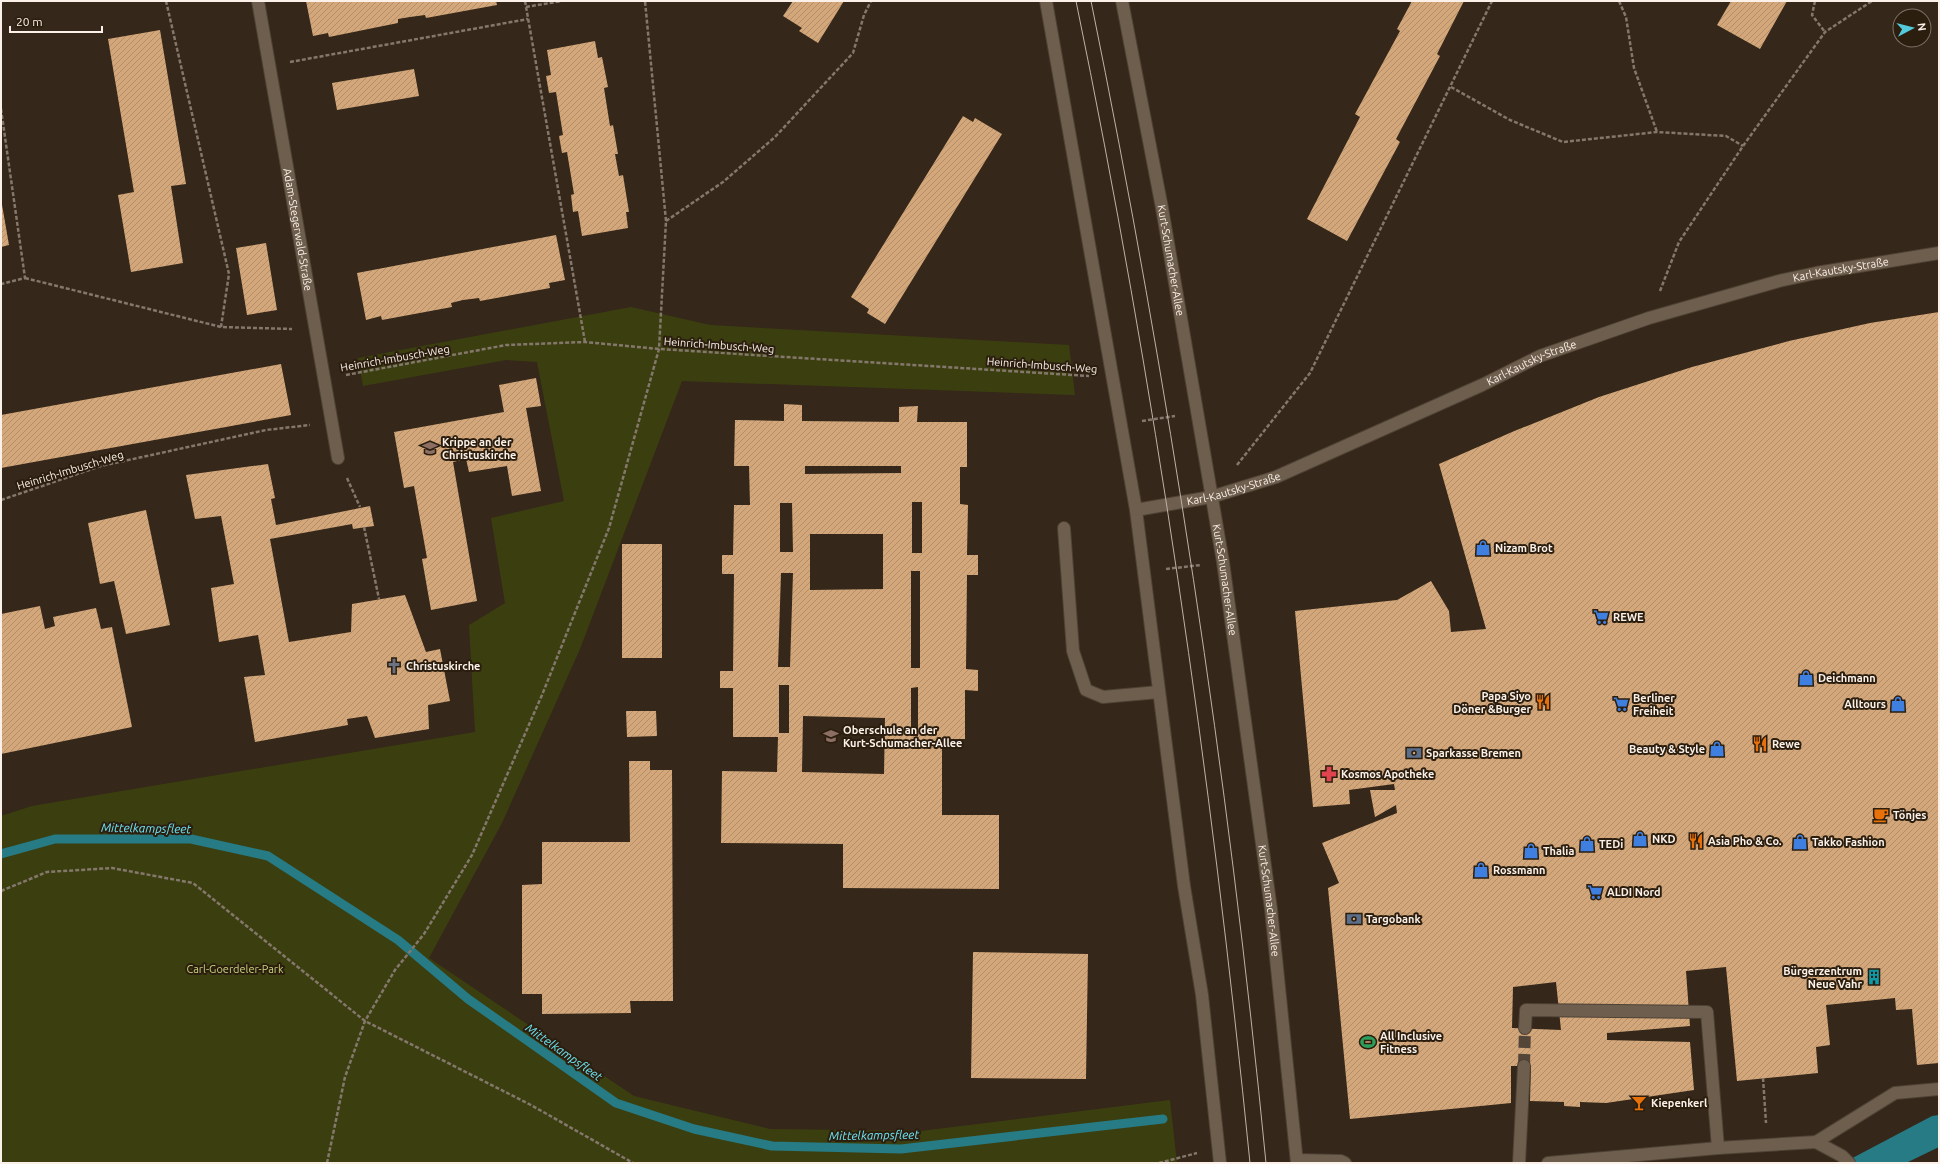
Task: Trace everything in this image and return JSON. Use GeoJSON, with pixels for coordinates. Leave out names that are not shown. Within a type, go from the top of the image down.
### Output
{"type":"FeatureCollection","features":[{"type":"Feature","properties":{"kind":"street","name":"Adam-Stegerwald-Straße"},"geometry":{"type":"LineString","coordinates":[[258,1],[338,458]]}},
{"type":"Feature","properties":{"kind":"street"},"geometry":{"type":"LineString","coordinates":[[1046,1],[1114,378],[1136,510],[1184,886],[1202,995],[1220,1163]]}},
{"type":"Feature","properties":{"kind":"street","name":"Kurt-Schumacher-Allee"},"geometry":{"type":"LineString","coordinates":[[1122,1],[1162,208],[1223,562],[1271,909],[1297,1162]]}},
{"type":"Feature","properties":{"kind":"street","name":"Karl-Kautsky-Straße"},"geometry":{"type":"LineString","coordinates":[[1136,510],[1211,497],[1276,477],[1482,385],[1540,356],[1649,318],[1801,276],[1939,253]]}},
{"type":"Feature","properties":{"kind":"street"},"geometry":{"type":"LineString","coordinates":[[1064,528],[1073,651],[1086,690],[1103,697],[1159,692]]}},
{"type":"Feature","properties":{"kind":"street"},"geometry":{"type":"LineString","coordinates":[[1525,1028],[1526,1010],[1707,1012],[1718,1148]]}},
{"type":"Feature","properties":{"kind":"street"},"geometry":{"type":"LineString","coordinates":[[1519,1163],[1524,1066]]}},
{"type":"Feature","properties":{"kind":"street"},"geometry":{"type":"LineString","coordinates":[[1548,1163],[1718,1148],[1816,1142],[1895,1093],[1939,1088]]}},
{"type":"Feature","properties":{"kind":"street"},"geometry":{"type":"LineString","coordinates":[[1816,1142],[1846,1160]]}},
{"type":"Feature","properties":{"kind":"street"},"geometry":{"type":"LineString","coordinates":[[1297,1162],[1341,1161],[1345,1163]]}},
{"type":"Feature","properties":{"kind":"path"},"geometry":{"type":"LineString","coordinates":[[166,1],[229,274],[221,327]]}},
{"type":"Feature","properties":{"kind":"path"},"geometry":{"type":"LineString","coordinates":[[525,1],[585,342]]}},
{"type":"Feature","properties":{"kind":"path"},"geometry":{"type":"LineString","coordinates":[[526,7],[562,1]]}},
{"type":"Feature","properties":{"kind":"path"},"geometry":{"type":"LineString","coordinates":[[327,1163],[344,1077],[365,1021],[395,970],[424,934],[472,855],[542,696],[609,528],[660,349],[666,221],[645,1]]}},
{"type":"Feature","properties":{"kind":"path"},"geometry":{"type":"LineString","coordinates":[[666,221],[723,182],[785,125],[853,53],[864,15],[872,1]]}},
{"type":"Feature","properties":{"kind":"path"},"geometry":{"type":"LineString","coordinates":[[1236,466],[1310,373],[1492,1]]}},
{"type":"Feature","properties":{"kind":"path"},"geometry":{"type":"LineString","coordinates":[[1619,1],[1626,17],[1634,68],[1657,132]]}},
{"type":"Feature","properties":{"kind":"path"},"geometry":{"type":"LineString","coordinates":[[1815,1],[1812,14],[1825,32]]}},
{"type":"Feature","properties":{"kind":"path"},"geometry":{"type":"LineString","coordinates":[[1649,318],[1679,242],[1743,146],[1825,32],[1872,1]]}},
{"type":"Feature","properties":{"kind":"path"},"geometry":{"type":"LineString","coordinates":[[270,66],[528,19]]}},
{"type":"Feature","properties":{"kind":"path"},"geometry":{"type":"LineString","coordinates":[[1451,87],[1510,120],[1563,142],[1657,132],[1726,136],[1743,146]]}},
{"type":"Feature","properties":{"kind":"path"},"geometry":{"type":"LineString","coordinates":[[1,109],[25,278]]}},
{"type":"Feature","properties":{"kind":"path"},"geometry":{"type":"LineString","coordinates":[[1,284],[25,278],[221,327],[316,330]]}},
{"type":"Feature","properties":{"kind":"path","name":"Heinrich-Imbusch-Weg"},"geometry":{"type":"LineString","coordinates":[[325,379],[506,345],[585,342],[660,349],[1114,378]]}},
{"type":"Feature","properties":{"kind":"path"},"geometry":{"type":"LineString","coordinates":[[1122,425],[1197,412]]}},
{"type":"Feature","properties":{"kind":"path","name":"Heinrich-Imbusch-Weg"},"geometry":{"type":"LineString","coordinates":[[1,500],[101,466],[266,430],[332,422]]}},
{"type":"Feature","properties":{"kind":"path"},"geometry":{"type":"LineString","coordinates":[[338,458],[360,507]]}},
{"type":"Feature","properties":{"kind":"path"},"geometry":{"type":"LineString","coordinates":[[364,527],[379,600]]}},
{"type":"Feature","properties":{"kind":"path"},"geometry":{"type":"LineString","coordinates":[[1144,572],[1223,562]]}},
{"type":"Feature","properties":{"kind":"path"},"geometry":{"type":"LineString","coordinates":[[1,891],[47,872],[112,868],[193,883],[365,1021],[531,1104],[633,1163]]}},
{"type":"Feature","properties":{"kind":"path"},"geometry":{"type":"LineString","coordinates":[[1763,1078],[1768,1145]]}},
{"type":"Feature","properties":{"kind":"path"},"geometry":{"type":"LineString","coordinates":[[1158,1163],[1219,1147]]}},
{"type":"Feature","properties":{"kind":"green space","name":"Carl-Goerdeler-Park"},"geometry":{"type":"Polygon","coordinates":[[[631,307],[710,325],[1069,345],[1075,395],[682,381],[580,649],[502,823],[429,958],[634,1096],[770,1129],[921,1131],[1170,1100],[1177,1163],[1,1163],[1,816],[32,806],[475,732],[469,625],[505,603],[491,518],[564,501],[537,362],[506,360],[363,386],[358,358],[631,307]]]}},
{"type":"Feature","properties":{"kind":"water"},"geometry":{"type":"Polygon","coordinates":[[[1939,1115],[1939,1147],[1906,1163],[1843,1163],[1932,1116],[1939,1115]]]}},
{"type":"Feature","properties":{"kind":"building"},"geometry":{"type":"Polygon","coordinates":[[[306,1],[496,1],[497,5],[426,18],[425,15],[398,19],[398,23],[329,37],[328,33],[313,36],[306,1]]]}},
{"type":"Feature","properties":{"kind":"building"},"geometry":{"type":"Polygon","coordinates":[[[793,1],[844,1],[818,43],[799,31],[802,28],[783,16],[793,1]]]}},
{"type":"Feature","properties":{"kind":"building"},"geometry":{"type":"Polygon","coordinates":[[[1412,1],[1464,1],[1437,54],[1440,56],[1396,139],[1400,142],[1347,241],[1307,219],[1360,117],[1355,114],[1400,31],[1397,29],[1412,1]]]}},
{"type":"Feature","properties":{"kind":"building"},"geometry":{"type":"Polygon","coordinates":[[[1731,1],[1787,1],[1760,49],[1717,25],[1731,1]]]}},
{"type":"Feature","properties":{"kind":"building"},"geometry":{"type":"Polygon","coordinates":[[[160,30],[186,184],[171,186],[183,263],[131,272],[118,195],[134,192],[108,39],[160,30]]]}},
{"type":"Feature","properties":{"kind":"building"},"geometry":{"type":"Polygon","coordinates":[[[595,41],[598,58],[602,57],[608,87],[604,88],[610,126],[613,125],[618,154],[615,154],[619,176],[623,175],[629,212],[626,212],[628,228],[582,236],[578,211],[573,212],[571,195],[574,194],[567,152],[562,153],[559,136],[563,135],[556,92],[549,93],[546,76],[551,75],[547,50],[595,41]]]}},
{"type":"Feature","properties":{"kind":"building"},"geometry":{"type":"Polygon","coordinates":[[[414,69],[419,96],[337,110],[332,83],[414,69]]]}},
{"type":"Feature","properties":{"kind":"building"},"geometry":{"type":"Polygon","coordinates":[[[963,116],[973,122],[975,118],[1002,134],[885,324],[867,313],[869,309],[851,297],[963,116]]]}},
{"type":"Feature","properties":{"kind":"building"},"geometry":{"type":"Polygon","coordinates":[[[1,199],[9,245],[1,247],[1,199]]]}},
{"type":"Feature","properties":{"kind":"building"},"geometry":{"type":"Polygon","coordinates":[[[556,235],[565,280],[549,283],[550,288],[480,301],[479,298],[463,300],[451,303],[452,307],[382,320],[381,316],[366,320],[357,273],[556,235]]]}},
{"type":"Feature","properties":{"kind":"building"},"geometry":{"type":"Polygon","coordinates":[[[266,243],[277,310],[247,315],[236,248],[266,243]]]}},
{"type":"Feature","properties":{"kind":"building","name":"Berliner Freiheit"},"geometry":{"type":"Polygon","coordinates":[[[1939,312],[1939,1063],[1917,1065],[1912,1009],[1896,1010],[1895,998],[1826,1005],[1830,1045],[1816,1047],[1818,1073],[1737,1081],[1726,967],[1686,971],[1690,1026],[1607,1033],[1607,1040],[1690,1042],[1694,1090],[1606,1103],[1580,1102],[1580,1107],[1564,1106],[1564,1102],[1530,1101],[1531,1066],[1511,1066],[1511,1103],[1350,1119],[1328,888],[1339,883],[1322,843],[1397,813],[1396,805],[1375,817],[1370,790],[1395,790],[1394,784],[1349,790],[1350,804],[1313,807],[1295,611],[1397,600],[1431,581],[1449,611],[1451,632],[1486,629],[1439,464],[1512,432],[1599,397],[1692,367],[1789,341],[1870,323],[1939,312]],[[1556,982],[1513,987],[1512,1028],[1561,1030],[1556,982]]]}},
{"type":"Feature","properties":{"kind":"building"},"geometry":{"type":"Polygon","coordinates":[[[281,364],[291,415],[1,468],[1,415],[281,364]]]}},
{"type":"Feature","properties":{"kind":"building"},"geometry":{"type":"Polygon","coordinates":[[[536,378],[541,406],[526,408],[541,491],[512,496],[507,466],[469,472],[466,459],[453,462],[477,601],[431,610],[422,559],[427,558],[414,486],[404,488],[394,432],[504,412],[499,385],[536,378]]]}},
{"type":"Feature","properties":{"kind":"building"},"geometry":{"type":"Polygon","coordinates":[[[784,404],[802,405],[802,421],[899,422],[899,407],[918,406],[917,422],[967,422],[967,467],[960,467],[960,504],[968,505],[967,555],[978,555],[978,575],[967,575],[966,669],[978,670],[978,691],[965,690],[965,739],[942,739],[942,815],[999,815],[999,889],[843,888],[843,844],[721,843],[722,771],[777,772],[778,737],[733,737],[733,688],[720,688],[720,671],[733,671],[734,574],[722,574],[722,555],[733,555],[734,505],[750,505],[749,466],[734,466],[735,420],[784,421],[784,404]],[[805,466],[805,474],[901,473],[901,466],[805,466]],[[912,502],[912,553],[922,553],[922,502],[912,502]],[[780,503],[780,552],[793,552],[792,503],[780,503]],[[810,534],[810,590],[883,589],[883,534],[810,534]],[[911,571],[911,668],[920,668],[920,571],[911,571]],[[781,573],[778,667],[790,667],[793,573],[781,573]],[[779,685],[779,733],[789,733],[789,685],[779,685]],[[918,687],[911,688],[911,736],[918,736],[918,687]],[[803,716],[802,772],[884,774],[885,718],[803,716]]]}},
{"type":"Feature","properties":{"kind":"building"},"geometry":{"type":"Polygon","coordinates":[[[268,464],[275,498],[271,499],[276,525],[370,506],[374,526],[353,529],[352,524],[270,539],[289,642],[351,632],[352,604],[405,595],[426,652],[440,649],[450,701],[428,705],[429,729],[375,738],[367,716],[347,719],[348,725],[255,742],[244,677],[265,675],[258,635],[219,642],[211,588],[234,584],[221,516],[195,519],[186,475],[268,464]]]}},
{"type":"Feature","properties":{"kind":"building"},"geometry":{"type":"Polygon","coordinates":[[[146,510],[170,625],[126,634],[114,581],[100,584],[88,523],[146,510]]]}},
{"type":"Feature","properties":{"kind":"building"},"geometry":{"type":"Polygon","coordinates":[[[622,544],[662,544],[662,658],[622,658],[622,544]]]}},
{"type":"Feature","properties":{"kind":"building"},"geometry":{"type":"Polygon","coordinates":[[[40,606],[45,629],[55,626],[53,617],[96,608],[101,629],[112,627],[132,727],[1,754],[1,614],[40,606]]]}},
{"type":"Feature","properties":{"kind":"building"},"geometry":{"type":"Polygon","coordinates":[[[626,711],[656,711],[657,736],[627,737],[626,711]]]}},
{"type":"Feature","properties":{"kind":"building"},"geometry":{"type":"Polygon","coordinates":[[[629,761],[650,761],[650,770],[672,770],[673,1001],[630,1001],[631,1013],[542,1014],[542,994],[522,994],[522,885],[542,884],[542,842],[630,842],[629,761]]]}},
{"type":"Feature","properties":{"kind":"building"},"geometry":{"type":"Polygon","coordinates":[[[973,952],[1088,954],[1086,1079],[971,1078],[973,952]]]}},
{"type":"Feature","properties":{"kind":"waterway","name":"Mittelkampsfleet"},"geometry":{"type":"LineString","coordinates":[[1,854],[55,839],[191,839],[268,856],[398,940],[468,999],[616,1103],[694,1129],[772,1146],[901,1149],[1163,1119]]}},
{"type":"Feature","properties":{"kind":"tunnel"},"geometry":{"type":"LineString","coordinates":[[1524,1066],[1525,1028]]}},
{"type":"Feature","properties":{"kind":"tram line"},"geometry":{"type":"LineString","coordinates":[[1076,1],[1105,145],[1131,290],[1178,580],[1199,725],[1235,1017],[1250,1163]]}},
{"type":"Feature","properties":{"kind":"tram line"},"geometry":{"type":"LineString","coordinates":[[1091,1],[1146,290],[1194,580],[1234,871],[1266,1163]]}},
{"type":"Feature","properties":{"kind":"place","name":"Krippe an der Christuskirche"},"geometry":{"type":"Point","coordinates":[430,448]}},
{"type":"Feature","properties":{"kind":"place","name":"Nizam Brot"},"geometry":{"type":"Point","coordinates":[1483,548]}},
{"type":"Feature","properties":{"kind":"place","name":"REWE"},"geometry":{"type":"Point","coordinates":[1601,617]}},
{"type":"Feature","properties":{"kind":"place","name":"Christuskirche"},"geometry":{"type":"Point","coordinates":[394,666]}},
{"type":"Feature","properties":{"kind":"place","name":"Deichmann"},"geometry":{"type":"Point","coordinates":[1806,678]}},
{"type":"Feature","properties":{"kind":"place","name":"Papa Siyo Döner &Burger"},"geometry":{"type":"Point","coordinates":[1543,702]}},
{"type":"Feature","properties":{"kind":"place","name":"Berliner Freiheit"},"geometry":{"type":"Point","coordinates":[1621,704]}},
{"type":"Feature","properties":{"kind":"place","name":"Alltours"},"geometry":{"type":"Point","coordinates":[1898,704]}},
{"type":"Feature","properties":{"kind":"place","name":"Oberschule an der Kurt-Schumacher-Allee"},"geometry":{"type":"Point","coordinates":[831,736]}},
{"type":"Feature","properties":{"kind":"place","name":"Rewe"},"geometry":{"type":"Point","coordinates":[1760,744]}},
{"type":"Feature","properties":{"kind":"place","name":"Beauty & Style"},"geometry":{"type":"Point","coordinates":[1717,749]}},
{"type":"Feature","properties":{"kind":"place","name":"Sparkasse Bremen"},"geometry":{"type":"Point","coordinates":[1414,753]}},
{"type":"Feature","properties":{"kind":"place","name":"Kosmos Apotheke"},"geometry":{"type":"Point","coordinates":[1329,774]}},
{"type":"Feature","properties":{"kind":"place","name":"Tönjes"},"geometry":{"type":"Point","coordinates":[1881,815]}},
{"type":"Feature","properties":{"kind":"place","name":"NKD"},"geometry":{"type":"Point","coordinates":[1640,839]}},
{"type":"Feature","properties":{"kind":"place","name":"Asia Pho & Co."},"geometry":{"type":"Point","coordinates":[1696,841]}},
{"type":"Feature","properties":{"kind":"place","name":"Takko Fashion"},"geometry":{"type":"Point","coordinates":[1800,842]}},
{"type":"Feature","properties":{"kind":"place","name":"TEDi"},"geometry":{"type":"Point","coordinates":[1587,844]}},
{"type":"Feature","properties":{"kind":"place","name":"Thalia"},"geometry":{"type":"Point","coordinates":[1531,851]}},
{"type":"Feature","properties":{"kind":"place","name":"Rossmann"},"geometry":{"type":"Point","coordinates":[1481,870]}},
{"type":"Feature","properties":{"kind":"place","name":"ALDI Nord"},"geometry":{"type":"Point","coordinates":[1595,892]}},
{"type":"Feature","properties":{"kind":"place","name":"Targobank"},"geometry":{"type":"Point","coordinates":[1354,919]}},
{"type":"Feature","properties":{"kind":"place","name":"Bürgerzentrum Neue Vahr"},"geometry":{"type":"Point","coordinates":[1874,977]}},
{"type":"Feature","properties":{"kind":"place","name":"All Inclusive Fitness"},"geometry":{"type":"Point","coordinates":[1368,1042]}},
{"type":"Feature","properties":{"kind":"place","name":"Kiepenkerl"},"geometry":{"type":"Point","coordinates":[1639,1103]}}]}
